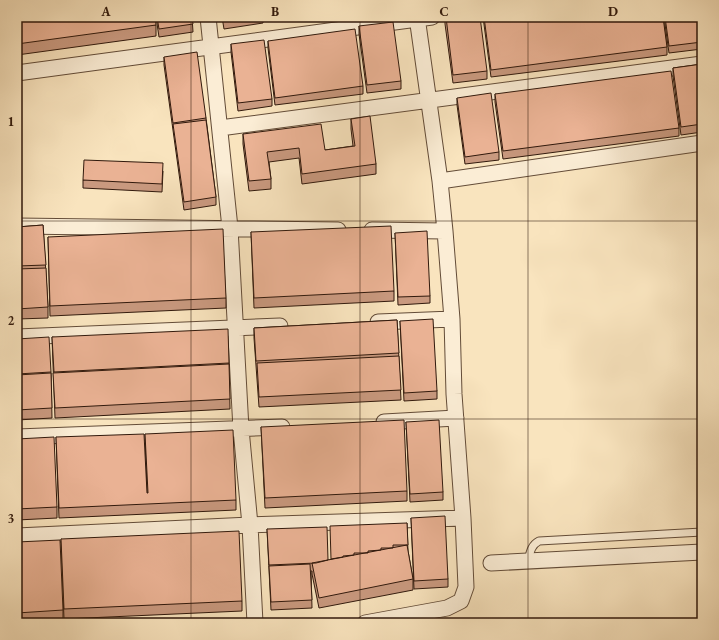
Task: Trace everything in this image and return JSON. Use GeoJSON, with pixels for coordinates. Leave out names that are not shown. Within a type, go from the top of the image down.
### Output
{"type":"FeatureCollection","features":[{"type":"Feature","properties":{"kind":"street"},"geometry":{"type":"LineString","coordinates":[[208,17],[230,228],[241,429],[250,525],[255,623]]}},
{"type":"Feature","properties":{"kind":"street"},"geometry":{"type":"LineString","coordinates":[[17,73],[422,18],[429,101],[445,231],[452,319],[466,587],[461,601],[447,608],[365,623]]}},
{"type":"Feature","properties":{"kind":"street"},"geometry":{"type":"LineString","coordinates":[[220,128],[702,64]]}},
{"type":"Feature","properties":{"kind":"street"},"geometry":{"type":"LineString","coordinates":[[440,181],[702,143]]}},
{"type":"Feature","properties":{"kind":"street"},"geometry":{"type":"LineString","coordinates":[[17,226],[445,231]]}},
{"type":"Feature","properties":{"kind":"street"},"geometry":{"type":"LineString","coordinates":[[366,322],[452,319]]}},
{"type":"Feature","properties":{"kind":"street"},"geometry":{"type":"LineString","coordinates":[[17,337],[297,326]]}},
{"type":"Feature","properties":{"kind":"street"},"geometry":{"type":"LineString","coordinates":[[371,423],[456,418]]}},
{"type":"Feature","properties":{"kind":"street"},"geometry":{"type":"LineString","coordinates":[[17,437],[294,426]]}},
{"type":"Feature","properties":{"kind":"street"},"geometry":{"type":"LineString","coordinates":[[17,536],[250,525],[463,518]]}},
{"type":"Feature","properties":{"kind":"street"},"geometry":{"type":"LineString","coordinates":[[491,563],[702,552]]}},
{"type":"Feature","properties":{"kind":"lane"},"geometry":{"type":"LineString","coordinates":[[528,561],[532,547],[539,541],[702,532]]}},
{"type":"Feature","properties":{"kind":"building"},"geometry":{"type":"Polygon","coordinates":[[[17,17],[155,17],[156,25],[17,44],[17,17]]]}},
{"type":"Feature","properties":{"kind":"building"},"geometry":{"type":"Polygon","coordinates":[[[157,17],[192,17],[193,24],[159,29],[157,17]]]}},
{"type":"Feature","properties":{"kind":"building"},"geometry":{"type":"Polygon","coordinates":[[[223,17],[238,17],[224,19],[223,17]]]}},
{"type":"Feature","properties":{"kind":"building"},"geometry":{"type":"Polygon","coordinates":[[[446,17],[480,17],[487,71],[453,75],[446,17]]]}},
{"type":"Feature","properties":{"kind":"building"},"geometry":{"type":"Polygon","coordinates":[[[484,17],[663,17],[667,47],[491,70],[484,17]]]}},
{"type":"Feature","properties":{"kind":"building"},"geometry":{"type":"Polygon","coordinates":[[[665,17],[699,17],[702,42],[669,46],[665,17]]]}},
{"type":"Feature","properties":{"kind":"building"},"geometry":{"type":"Polygon","coordinates":[[[393,22],[401,81],[367,85],[359,26],[393,22]]]}},
{"type":"Feature","properties":{"kind":"building"},"geometry":{"type":"Polygon","coordinates":[[[355,29],[363,86],[275,98],[268,41],[355,29]]]}},
{"type":"Feature","properties":{"kind":"building"},"geometry":{"type":"Polygon","coordinates":[[[264,40],[272,99],[238,103],[231,44],[264,40]]]}},
{"type":"Feature","properties":{"kind":"building"},"geometry":{"type":"Polygon","coordinates":[[[197,52],[206,118],[173,123],[164,57],[197,52]]]}},
{"type":"Feature","properties":{"kind":"building"},"geometry":{"type":"Polygon","coordinates":[[[702,64],[702,124],[681,127],[673,68],[702,64]]]}},
{"type":"Feature","properties":{"kind":"building"},"geometry":{"type":"Polygon","coordinates":[[[671,71],[679,128],[503,151],[495,94],[671,71]]]}},
{"type":"Feature","properties":{"kind":"building"},"geometry":{"type":"Polygon","coordinates":[[[491,93],[499,152],[465,157],[457,98],[491,93]]]}},
{"type":"Feature","properties":{"kind":"building"},"geometry":{"type":"Polygon","coordinates":[[[370,116],[376,164],[302,174],[299,148],[267,152],[271,179],[249,181],[243,134],[321,124],[325,150],[355,146],[351,119],[370,116]]]}},
{"type":"Feature","properties":{"kind":"building"},"geometry":{"type":"Polygon","coordinates":[[[206,120],[216,197],[184,202],[173,124],[206,120]]]}},
{"type":"Feature","properties":{"kind":"building"},"geometry":{"type":"Polygon","coordinates":[[[84,160],[163,163],[162,184],[83,180],[84,160]]]}},
{"type":"Feature","properties":{"kind":"building"},"geometry":{"type":"Polygon","coordinates":[[[43,225],[46,265],[17,266],[17,227],[43,225]]]}},
{"type":"Feature","properties":{"kind":"building"},"geometry":{"type":"Polygon","coordinates":[[[391,226],[394,291],[254,298],[251,232],[391,226]]]}},
{"type":"Feature","properties":{"kind":"building"},"geometry":{"type":"Polygon","coordinates":[[[223,229],[226,298],[50,306],[48,237],[223,229]]]}},
{"type":"Feature","properties":{"kind":"building"},"geometry":{"type":"Polygon","coordinates":[[[427,231],[430,296],[398,297],[395,233],[427,231]]]}},
{"type":"Feature","properties":{"kind":"building"},"geometry":{"type":"Polygon","coordinates":[[[46,268],[48,307],[17,309],[17,269],[46,268]]]}},
{"type":"Feature","properties":{"kind":"building"},"geometry":{"type":"Polygon","coordinates":[[[433,319],[437,391],[404,393],[400,321],[433,319]]]}},
{"type":"Feature","properties":{"kind":"building"},"geometry":{"type":"Polygon","coordinates":[[[397,320],[399,353],[256,361],[254,328],[397,320]]]}},
{"type":"Feature","properties":{"kind":"building"},"geometry":{"type":"Polygon","coordinates":[[[228,329],[229,363],[54,372],[52,337],[228,329]]]}},
{"type":"Feature","properties":{"kind":"building"},"geometry":{"type":"Polygon","coordinates":[[[49,337],[51,372],[17,374],[17,339],[49,337]]]}},
{"type":"Feature","properties":{"kind":"building"},"geometry":{"type":"Polygon","coordinates":[[[399,356],[401,390],[259,397],[257,363],[399,356]]]}},
{"type":"Feature","properties":{"kind":"building"},"geometry":{"type":"Polygon","coordinates":[[[229,364],[230,399],[55,408],[53,373],[229,364]]]}},
{"type":"Feature","properties":{"kind":"building"},"geometry":{"type":"Polygon","coordinates":[[[51,373],[52,408],[17,410],[17,375],[51,373]]]}},
{"type":"Feature","properties":{"kind":"building"},"geometry":{"type":"Polygon","coordinates":[[[404,420],[407,491],[265,498],[261,427],[404,420]]]}},
{"type":"Feature","properties":{"kind":"building"},"geometry":{"type":"Polygon","coordinates":[[[439,420],[443,492],[410,494],[406,422],[439,420]]]}},
{"type":"Feature","properties":{"kind":"building"},"geometry":{"type":"Polygon","coordinates":[[[233,430],[236,500],[59,508],[56,437],[144,434],[148,493],[145,434],[233,430]]]}},
{"type":"Feature","properties":{"kind":"building"},"geometry":{"type":"Polygon","coordinates":[[[54,437],[57,507],[17,509],[17,439],[54,437]]]}},
{"type":"Feature","properties":{"kind":"building"},"geometry":{"type":"Polygon","coordinates":[[[445,516],[448,579],[414,581],[411,518],[445,516]]]}},
{"type":"Feature","properties":{"kind":"building"},"geometry":{"type":"Polygon","coordinates":[[[407,523],[408,545],[393,545],[393,548],[381,548],[381,550],[368,551],[368,553],[354,553],[354,555],[331,559],[330,526],[407,523]]]}},
{"type":"Feature","properties":{"kind":"building"},"geometry":{"type":"Polygon","coordinates":[[[327,527],[328,560],[316,563],[269,565],[267,529],[327,527]]]}},
{"type":"Feature","properties":{"kind":"building"},"geometry":{"type":"Polygon","coordinates":[[[239,531],[242,601],[64,609],[61,539],[239,531]]]}},
{"type":"Feature","properties":{"kind":"building"},"geometry":{"type":"Polygon","coordinates":[[[60,540],[63,610],[17,613],[17,542],[60,540]]]}},
{"type":"Feature","properties":{"kind":"building"},"geometry":{"type":"Polygon","coordinates":[[[407,545],[413,579],[319,598],[312,563],[407,545]]]}},
{"type":"Feature","properties":{"kind":"building"},"geometry":{"type":"Polygon","coordinates":[[[310,564],[312,600],[271,602],[269,566],[310,564]]]}}]}
